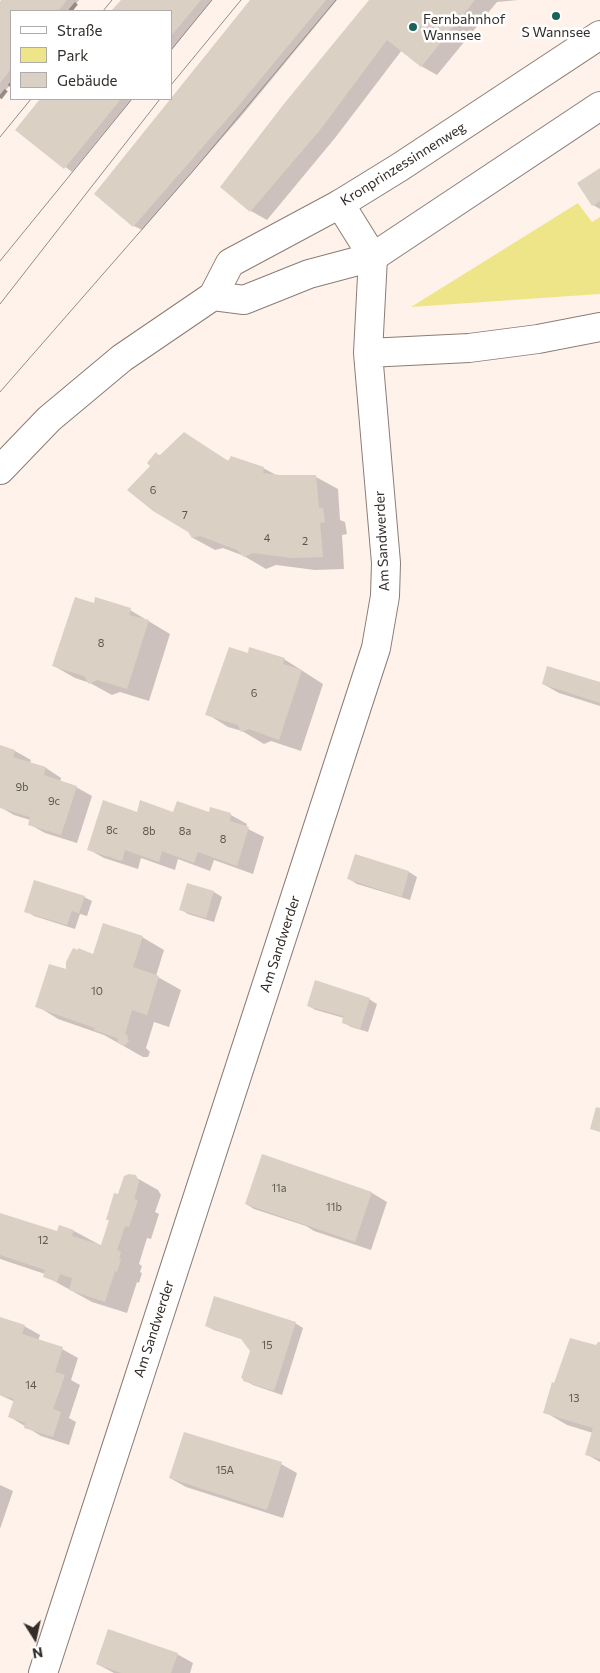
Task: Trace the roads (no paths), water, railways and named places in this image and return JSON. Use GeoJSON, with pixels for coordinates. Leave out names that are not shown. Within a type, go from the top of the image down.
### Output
{"type":"FeatureCollection","features":[{"type":"Feature","properties":{"kind":"street","name":"Kronprinzessinnenweg"},"geometry":{"type":"LineString","coordinates":[[0,470],[49,419],[122,358],[213,296],[230,263],[340,204],[400,168],[600,35]]}},
{"type":"Feature","properties":{"kind":"street"},"geometry":{"type":"LineString","coordinates":[[213,296],[244,300],[308,274],[373,257],[600,106]]}},
{"type":"Feature","properties":{"kind":"street"},"geometry":{"type":"LineString","coordinates":[[340,204],[373,257]]}},
{"type":"Feature","properties":{"kind":"street","name":"Am Sandwerder"},"geometry":{"type":"LineString","coordinates":[[42,1673],[376,648],[385,596],[386,563],[368,353],[373,257]]}},
{"type":"Feature","properties":{"kind":"street"},"geometry":{"type":"LineString","coordinates":[[368,353],[469,348],[538,339],[600,327]]}},
{"type":"Feature","properties":{"kind":"tram line"},"geometry":{"type":"LineString","coordinates":[[104,10],[112,0]]}},
{"type":"Feature","properties":{"kind":"tram line"},"geometry":{"type":"LineString","coordinates":[[172,49],[212,0]]}},
{"type":"Feature","properties":{"kind":"tram line"},"geometry":{"type":"LineString","coordinates":[[172,84],[241,0]]}},
{"type":"Feature","properties":{"kind":"tram line"},"geometry":{"type":"LineString","coordinates":[[0,392],[193,171],[336,0]]}},
{"type":"Feature","properties":{"kind":"tram line"},"geometry":{"type":"LineString","coordinates":[[0,137],[30,100]]}},
{"type":"Feature","properties":{"kind":"tram line"},"geometry":{"type":"LineString","coordinates":[[0,261],[131,100]]}},
{"type":"Feature","properties":{"kind":"tram line"},"geometry":{"type":"LineString","coordinates":[[0,304],[159,100]]}},
{"type":"Feature","properties":{"kind":"railway"},"geometry":{"type":"LineString","coordinates":[[71,10],[79,0]]}},
{"type":"Feature","properties":{"kind":"railway"},"geometry":{"type":"LineString","coordinates":[[0,98],[10,85]]}},
{"type":"Feature","properties":{"kind":"place","name":"S Wannsee"},"geometry":{"type":"Point","coordinates":[556,16]}},
{"type":"Feature","properties":{"kind":"place","name":"Fernbahnhof Wannsee"},"geometry":{"type":"Point","coordinates":[413,27]}}]}
